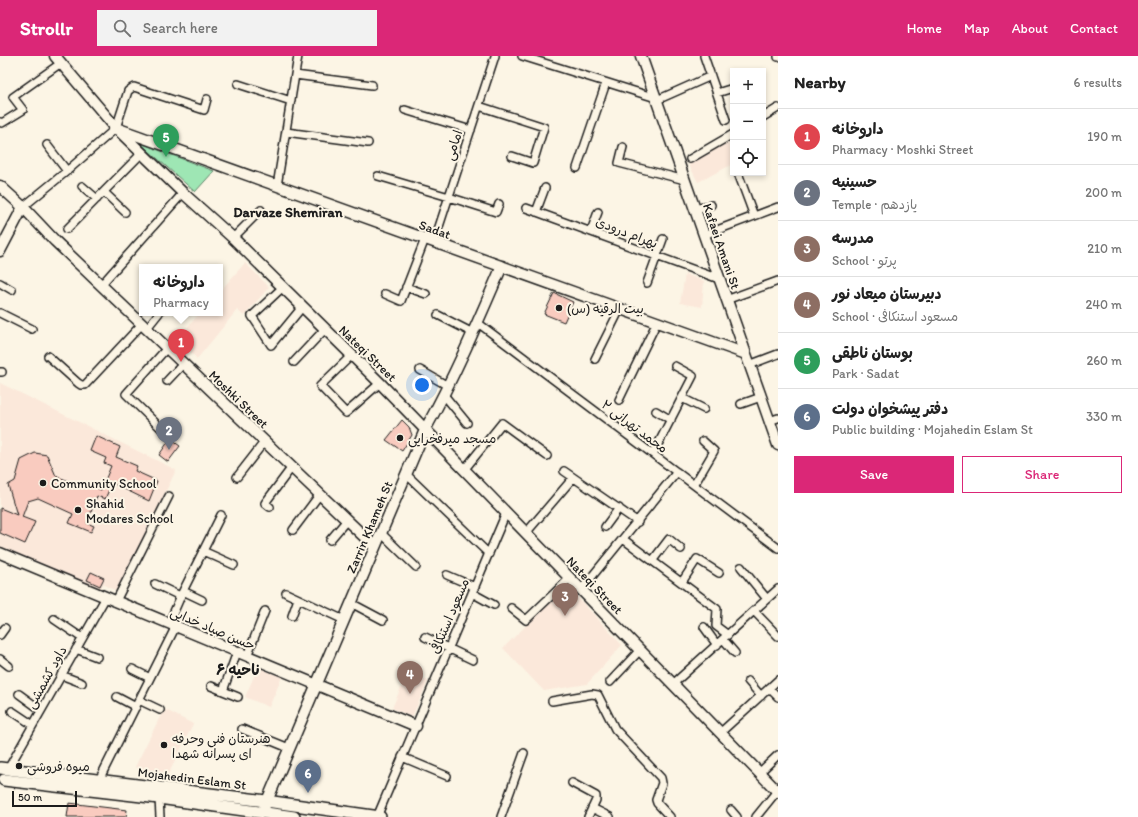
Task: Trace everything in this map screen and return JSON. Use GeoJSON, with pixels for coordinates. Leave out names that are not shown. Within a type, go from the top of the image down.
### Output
{"type":"FeatureCollection","features":[{"type":"Feature","properties":{"kind":"main road","name":"Kafaei Amani St"},"geometry":{"type":"LineString","coordinates":[[641,56],[749,365],[761,397],[774,419],[778,445]]}},
{"type":"Feature","properties":{"kind":"main road","name":"Nateqi Street"},"geometry":{"type":"LineString","coordinates":[[58,60],[116,128],[183,193],[233,238],[380,383],[777,792]]}},
{"type":"Feature","properties":{"kind":"main road","name":"Sadat"},"geometry":{"type":"LineString","coordinates":[[116,128],[746,354]]}},
{"type":"Feature","properties":{"kind":"main road","name":"Moshki Street"},"geometry":{"type":"LineString","coordinates":[[0,186],[55,241],[375,547]]}},
{"type":"Feature","properties":{"kind":"main road"},"geometry":{"type":"LineString","coordinates":[[0,251],[22,207]]}},
{"type":"Feature","properties":{"kind":"main road","name":"Zarrin Khameh St"},"geometry":{"type":"LineString","coordinates":[[261,815],[425,430],[478,323],[502,266]]}},
{"type":"Feature","properties":{"kind":"main road","name":"حسن صیاد خدایی"},"geometry":{"type":"LineString","coordinates":[[0,553],[416,726]]}},
{"type":"Feature","properties":{"kind":"main road","name":"Mojahedin Eslam St"},"geometry":{"type":"LineString","coordinates":[[4,768],[380,817]]}},
{"type":"Feature","properties":{"kind":"main road","name":"Mojahedin Eslam St"},"geometry":{"type":"LineString","coordinates":[[2,780],[159,798],[261,815],[294,817]]}},
{"type":"Feature","properties":{"kind":"street"},"geometry":{"type":"LineString","coordinates":[[277,186],[298,56]]}},
{"type":"Feature","properties":{"kind":"street","name":"امامی"},"geometry":{"type":"LineString","coordinates":[[385,294],[401,301],[406,287],[449,197],[495,56]]}},
{"type":"Feature","properties":{"kind":"street"},"geometry":{"type":"LineString","coordinates":[[522,56],[656,99],[711,76]]}},
{"type":"Feature","properties":{"kind":"street"},"geometry":{"type":"LineString","coordinates":[[704,56],[726,120]]}},
{"type":"Feature","properties":{"kind":"street"},"geometry":{"type":"LineString","coordinates":[[0,122],[2,123],[23,110],[13,97],[58,60]]}},
{"type":"Feature","properties":{"kind":"street"},"geometry":{"type":"LineString","coordinates":[[295,74],[372,85]]}},
{"type":"Feature","properties":{"kind":"street"},"geometry":{"type":"LineString","coordinates":[[578,168],[606,83]]}},
{"type":"Feature","properties":{"kind":"street"},"geometry":{"type":"LineString","coordinates":[[238,84],[291,101]]}},
{"type":"Feature","properties":{"kind":"street"},"geometry":{"type":"LineString","coordinates":[[22,207],[67,171],[116,128],[128,92],[132,88],[134,87],[204,110],[207,99]]}},
{"type":"Feature","properties":{"kind":"street"},"geometry":{"type":"LineString","coordinates":[[717,93],[730,89]]}},
{"type":"Feature","properties":{"kind":"street"},"geometry":{"type":"LineString","coordinates":[[478,106],[544,127],[533,163],[512,156]]}},
{"type":"Feature","properties":{"kind":"street"},"geometry":{"type":"LineString","coordinates":[[766,115],[778,108]]}},
{"type":"Feature","properties":{"kind":"street"},"geometry":{"type":"LineString","coordinates":[[405,110],[471,130]]}},
{"type":"Feature","properties":{"kind":"street"},"geometry":{"type":"LineString","coordinates":[[286,132],[368,143]]}},
{"type":"Feature","properties":{"kind":"street"},"geometry":{"type":"LineString","coordinates":[[690,159],[730,136]]}},
{"type":"Feature","properties":{"kind":"street"},"geometry":{"type":"LineString","coordinates":[[47,145],[67,171]]}},
{"type":"Feature","properties":{"kind":"street"},"geometry":{"type":"LineString","coordinates":[[623,146],[619,163],[685,180]]}},
{"type":"Feature","properties":{"kind":"street"},"geometry":{"type":"LineString","coordinates":[[67,228],[142,153]]}},
{"type":"Feature","properties":{"kind":"street"},"geometry":{"type":"LineString","coordinates":[[378,176],[496,212],[499,204]]}},
{"type":"Feature","properties":{"kind":"street"},"geometry":{"type":"LineString","coordinates":[[739,176],[754,216]]}},
{"type":"Feature","properties":{"kind":"street"},"geometry":{"type":"LineString","coordinates":[[82,186],[97,199]]}},
{"type":"Feature","properties":{"kind":"street"},"geometry":{"type":"LineString","coordinates":[[536,212],[545,188]]}},
{"type":"Feature","properties":{"kind":"street"},"geometry":{"type":"LineString","coordinates":[[104,192],[125,212]]}},
{"type":"Feature","properties":{"kind":"street"},"geometry":{"type":"LineString","coordinates":[[101,285],[183,193]]}},
{"type":"Feature","properties":{"kind":"street"},"geometry":{"type":"LineString","coordinates":[[695,209],[710,204]]}},
{"type":"Feature","properties":{"kind":"street"},"geometry":{"type":"LineString","coordinates":[[704,235],[778,206]]}},
{"type":"Feature","properties":{"kind":"street","name":"بهرام درودی"},"geometry":{"type":"LineString","coordinates":[[526,208],[719,279]]}},
{"type":"Feature","properties":{"kind":"street"},"geometry":{"type":"LineString","coordinates":[[233,238],[261,210]]}},
{"type":"Feature","properties":{"kind":"street"},"geometry":{"type":"LineString","coordinates":[[591,231],[598,212]]}},
{"type":"Feature","properties":{"kind":"street"},"geometry":{"type":"LineString","coordinates":[[647,283],[663,239]]}},
{"type":"Feature","properties":{"kind":"street"},"geometry":{"type":"LineString","coordinates":[[726,300],[778,281]]}},
{"type":"Feature","properties":{"kind":"street"},"geometry":{"type":"LineString","coordinates":[[0,283],[12,290]]}},
{"type":"Feature","properties":{"kind":"street"},"geometry":{"type":"LineString","coordinates":[[283,287],[252,316],[271,345],[303,306]]}},
{"type":"Feature","properties":{"kind":"street"},"geometry":{"type":"LineString","coordinates":[[406,287],[426,294]]}},
{"type":"Feature","properties":{"kind":"street"},"geometry":{"type":"LineString","coordinates":[[595,359],[620,309]]}},
{"type":"Feature","properties":{"kind":"street"},"geometry":{"type":"LineString","coordinates":[[0,313],[32,329]]}},
{"type":"Feature","properties":{"kind":"street"},"geometry":{"type":"LineString","coordinates":[[438,315],[473,333]]}},
{"type":"Feature","properties":{"kind":"street"},"geometry":{"type":"LineString","coordinates":[[48,356],[78,383],[85,385],[156,316]]}},
{"type":"Feature","properties":{"kind":"street"},"geometry":{"type":"LineString","coordinates":[[619,400],[657,322]]}},
{"type":"Feature","properties":{"kind":"street","name":"محمد تهرانی ۲"},"geometry":{"type":"LineString","coordinates":[[478,323],[778,548]]}},
{"type":"Feature","properties":{"kind":"street"},"geometry":{"type":"LineString","coordinates":[[294,362],[325,329]]}},
{"type":"Feature","properties":{"kind":"street"},"geometry":{"type":"LineString","coordinates":[[167,348],[126,394],[170,437]]}},
{"type":"Feature","properties":{"kind":"street"},"geometry":{"type":"LineString","coordinates":[[749,365],[778,354]]}},
{"type":"Feature","properties":{"kind":"street"},"geometry":{"type":"LineString","coordinates":[[352,355],[320,386],[346,413],[380,383]]}},
{"type":"Feature","properties":{"kind":"street"},"geometry":{"type":"LineString","coordinates":[[167,381],[183,364]]}},
{"type":"Feature","properties":{"kind":"street"},"geometry":{"type":"LineString","coordinates":[[653,454],[693,376],[675,366]]}},
{"type":"Feature","properties":{"kind":"street"},"geometry":{"type":"LineString","coordinates":[[420,370],[446,390],[467,423]]}},
{"type":"Feature","properties":{"kind":"street"},"geometry":{"type":"LineString","coordinates":[[741,404],[761,397]]}},
{"type":"Feature","properties":{"kind":"street"},"geometry":{"type":"LineString","coordinates":[[682,398],[704,409]]}},
{"type":"Feature","properties":{"kind":"street"},"geometry":{"type":"LineString","coordinates":[[656,411],[671,420]]}},
{"type":"Feature","properties":{"kind":"street"},"geometry":{"type":"LineString","coordinates":[[464,470],[502,423],[547,456]]}},
{"type":"Feature","properties":{"kind":"street"},"geometry":{"type":"LineString","coordinates":[[237,477],[265,441]]}},
{"type":"Feature","properties":{"kind":"street"},"geometry":{"type":"LineString","coordinates":[[694,485],[714,452],[703,441]]}},
{"type":"Feature","properties":{"kind":"street"},"geometry":{"type":"LineString","coordinates":[[270,507],[265,502],[292,467]]}},
{"type":"Feature","properties":{"kind":"street"},"geometry":{"type":"LineString","coordinates":[[564,471],[638,522]]}},
{"type":"Feature","properties":{"kind":"street"},"geometry":{"type":"LineString","coordinates":[[581,590],[638,522],[677,472]]}},
{"type":"Feature","properties":{"kind":"street"},"geometry":{"type":"LineString","coordinates":[[406,474],[489,554]]}},
{"type":"Feature","properties":{"kind":"street"},"geometry":{"type":"LineString","coordinates":[[526,533],[574,478]]}},
{"type":"Feature","properties":{"kind":"street"},"geometry":{"type":"LineString","coordinates":[[293,530],[320,494]]}},
{"type":"Feature","properties":{"kind":"street"},"geometry":{"type":"LineString","coordinates":[[116,601],[170,496]]}},
{"type":"Feature","properties":{"kind":"street"},"geometry":{"type":"LineString","coordinates":[[605,527],[619,508]]}},
{"type":"Feature","properties":{"kind":"street","name":"مسعود استنکافی"},"geometry":{"type":"LineString","coordinates":[[377,817],[506,513]]}},
{"type":"Feature","properties":{"kind":"street"},"geometry":{"type":"LineString","coordinates":[[99,780],[150,678],[172,625],[182,593],[221,515]]}},
{"type":"Feature","properties":{"kind":"street"},"geometry":{"type":"LineString","coordinates":[[330,540],[347,520]]}},
{"type":"Feature","properties":{"kind":"street"},"geometry":{"type":"LineString","coordinates":[[381,533],[416,568]]}},
{"type":"Feature","properties":{"kind":"street"},"geometry":{"type":"LineString","coordinates":[[624,539],[718,608],[716,626],[722,639]]}},
{"type":"Feature","properties":{"kind":"street"},"geometry":{"type":"LineString","coordinates":[[653,560],[669,539],[681,549]]}},
{"type":"Feature","properties":{"kind":"street"},"geometry":{"type":"LineString","coordinates":[[203,550],[234,565]]}},
{"type":"Feature","properties":{"kind":"street"},"geometry":{"type":"LineString","coordinates":[[682,582],[697,559],[719,573]]}},
{"type":"Feature","properties":{"kind":"street"},"geometry":{"type":"LineString","coordinates":[[741,567],[767,599]]}},
{"type":"Feature","properties":{"kind":"street"},"geometry":{"type":"LineString","coordinates":[[447,574],[474,590],[494,605]]}},
{"type":"Feature","properties":{"kind":"street"},"geometry":{"type":"LineString","coordinates":[[511,608],[526,620],[570,578]]}},
{"type":"Feature","properties":{"kind":"street"},"geometry":{"type":"LineString","coordinates":[[155,584],[202,600]]}},
{"type":"Feature","properties":{"kind":"street"},"geometry":{"type":"LineString","coordinates":[[673,684],[778,589]]}},
{"type":"Feature","properties":{"kind":"street"},"geometry":{"type":"LineString","coordinates":[[286,593],[344,620]]}},
{"type":"Feature","properties":{"kind":"street","name":"داود کشمشی"},"geometry":{"type":"LineString","coordinates":[[4,768],[33,725],[106,597]]}},
{"type":"Feature","properties":{"kind":"street"},"geometry":{"type":"LineString","coordinates":[[292,616],[298,598]]}},
{"type":"Feature","properties":{"kind":"street"},"geometry":{"type":"LineString","coordinates":[[351,603],[383,620]]}},
{"type":"Feature","properties":{"kind":"street"},"geometry":{"type":"LineString","coordinates":[[223,691],[265,611]]}},
{"type":"Feature","properties":{"kind":"street"},"geometry":{"type":"LineString","coordinates":[[754,611],[778,636]]}},
{"type":"Feature","properties":{"kind":"street"},"geometry":{"type":"LineString","coordinates":[[54,619],[82,638]]}},
{"type":"Feature","properties":{"kind":"street"},"geometry":{"type":"LineString","coordinates":[[704,627],[722,639],[735,653]]}},
{"type":"Feature","properties":{"kind":"street"},"geometry":{"type":"LineString","coordinates":[[0,635],[5,628]]}},
{"type":"Feature","properties":{"kind":"street"},"geometry":{"type":"LineString","coordinates":[[424,637],[473,660]]}},
{"type":"Feature","properties":{"kind":"street"},"geometry":{"type":"LineString","coordinates":[[76,649],[97,657]]}},
{"type":"Feature","properties":{"kind":"street"},"geometry":{"type":"LineString","coordinates":[[610,682],[640,650]]}},
{"type":"Feature","properties":{"kind":"street"},"geometry":{"type":"LineString","coordinates":[[0,659],[9,666]]}},
{"type":"Feature","properties":{"kind":"street"},"geometry":{"type":"LineString","coordinates":[[132,669],[150,678]]}},
{"type":"Feature","properties":{"kind":"street"},"geometry":{"type":"LineString","coordinates":[[61,675],[82,683]]}},
{"type":"Feature","properties":{"kind":"street"},"geometry":{"type":"LineString","coordinates":[[720,733],[778,680]]}},
{"type":"Feature","properties":{"kind":"street"},"geometry":{"type":"LineString","coordinates":[[748,681],[760,696]]}},
{"type":"Feature","properties":{"kind":"street"},"geometry":{"type":"LineString","coordinates":[[211,686],[238,697]]}},
{"type":"Feature","properties":{"kind":"street"},"geometry":{"type":"LineString","coordinates":[[769,688],[778,697]]}},
{"type":"Feature","properties":{"kind":"street"},"geometry":{"type":"LineString","coordinates":[[552,701],[594,693],[598,695],[615,729],[661,778],[662,783],[656,800],[670,817]]}},
{"type":"Feature","properties":{"kind":"street"},"geometry":{"type":"LineString","coordinates":[[19,694],[41,710]]}},
{"type":"Feature","properties":{"kind":"street"},"geometry":{"type":"LineString","coordinates":[[117,697],[160,710]]}},
{"type":"Feature","properties":{"kind":"street"},"geometry":{"type":"LineString","coordinates":[[12,711],[33,725]]}},
{"type":"Feature","properties":{"kind":"street"},"geometry":{"type":"LineString","coordinates":[[242,729],[289,748]]}},
{"type":"Feature","properties":{"kind":"street"},"geometry":{"type":"LineString","coordinates":[[501,817],[524,753]]}},
{"type":"Feature","properties":{"kind":"street"},"geometry":{"type":"LineString","coordinates":[[759,773],[778,755]]}},
{"type":"Feature","properties":{"kind":"street"},"geometry":{"type":"LineString","coordinates":[[402,757],[447,776]]}},
{"type":"Feature","properties":{"kind":"street"},"geometry":{"type":"LineString","coordinates":[[572,783],[595,794],[596,800],[588,817]]}},
{"type":"Feature","properties":{"kind":"street"},"geometry":{"type":"LineString","coordinates":[[756,817],[777,792]]}},
{"type":"Feature","properties":{"kind":"street"},"geometry":{"type":"LineString","coordinates":[[159,798],[160,817]]}},
{"type":"Feature","properties":{"kind":"street"},"geometry":{"type":"LineString","coordinates":[[592,808],[610,817]]}},
{"type":"Feature","properties":{"kind":"street"},"geometry":{"type":"LineString","coordinates":[[731,810],[737,817]]}},
{"type":"Feature","properties":{"kind":"shaded area"},"geometry":{"type":"Polygon","coordinates":[[[728,143],[730,147],[730,166],[698,182],[688,163],[728,143]]]}},
{"type":"Feature","properties":{"kind":"shaded area"},"geometry":{"type":"Polygon","coordinates":[[[245,263],[269,287],[244,316],[237,310],[197,359],[178,338],[197,316],[223,316],[223,288],[245,263]]]}},
{"type":"Feature","properties":{"kind":"shaded area"},"geometry":{"type":"Polygon","coordinates":[[[685,274],[704,281],[702,307],[680,303],[685,274]]]}},
{"type":"Feature","properties":{"kind":"shaded area","name":"Shahid Modares School"},"geometry":{"type":"Polygon","coordinates":[[[0,383],[176,470],[118,592],[103,584],[100,590],[0,549],[0,383]]]}},
{"type":"Feature","properties":{"kind":"shaded area"},"geometry":{"type":"Polygon","coordinates":[[[567,586],[622,645],[587,684],[544,691],[503,648],[567,586]]]}},
{"type":"Feature","properties":{"kind":"shaded area"},"geometry":{"type":"Polygon","coordinates":[[[258,667],[282,677],[269,707],[245,697],[258,667]]]}},
{"type":"Feature","properties":{"kind":"shaded area"},"geometry":{"type":"Polygon","coordinates":[[[408,672],[428,681],[412,717],[392,708],[408,672]]]}},
{"type":"Feature","properties":{"kind":"shaded area","name":"هنرستان فنی وحرفه ای پسرانه شهدا"},"geometry":{"type":"Polygon","coordinates":[[[164,709],[193,724],[168,775],[140,772],[141,769],[135,767],[164,709]]]}},
{"type":"Feature","properties":{"kind":"green space"},"geometry":{"type":"Polygon","coordinates":[[[140,143],[214,171],[195,192],[140,143]]]}},
{"type":"Feature","properties":{"kind":"building","name":"بیت الرقیه (س)"},"geometry":{"type":"Polygon","coordinates":[[[554,293],[573,302],[564,322],[544,314],[554,293]]]}},
{"type":"Feature","properties":{"kind":"building","name":"مسجد میرفخرایی"},"geometry":{"type":"Polygon","coordinates":[[[402,420],[409,427],[412,435],[402,451],[386,440],[402,420]]]}},
{"type":"Feature","properties":{"kind":"building"},"geometry":{"type":"Polygon","coordinates":[[[96,436],[120,447],[116,457],[137,466],[135,471],[157,481],[149,501],[112,483],[105,499],[97,496],[87,523],[94,526],[91,532],[69,523],[73,514],[38,498],[28,501],[22,517],[35,522],[25,544],[0,533],[0,508],[17,515],[8,485],[15,481],[21,460],[35,453],[47,455],[56,476],[84,487],[85,483],[101,490],[111,466],[104,463],[106,458],[90,451],[96,436]]]}},
{"type":"Feature","properties":{"kind":"building"},"geometry":{"type":"Polygon","coordinates":[[[173,441],[180,446],[168,462],[159,455],[168,442],[173,441]]]}},
{"type":"Feature","properties":{"kind":"building"},"geometry":{"type":"Polygon","coordinates":[[[91,572],[104,578],[100,586],[87,580],[91,572]]]}},
{"type":"Feature","properties":{"kind":"building"},"geometry":{"type":"Polygon","coordinates":[[[69,803],[127,810],[126,817],[67,817],[69,803]]]}},
{"type":"Feature","properties":{"kind":"place","name":"بوستان ناطقی"},"geometry":{"type":"Point","coordinates":[166,157]}},
{"type":"Feature","properties":{"kind":"place","name":"بیت الرقیه (س)"},"geometry":{"type":"Point","coordinates":[559,308]}},
{"type":"Feature","properties":{"kind":"place","name":"داروخانه"},"geometry":{"type":"Point","coordinates":[181,362]}},
{"type":"Feature","properties":{"kind":"place","name":"مسجد میرفخرایی"},"geometry":{"type":"Point","coordinates":[400,438]}},
{"type":"Feature","properties":{"kind":"place","name":"حسینیه"},"geometry":{"type":"Point","coordinates":[169,450]}},
{"type":"Feature","properties":{"kind":"place","name":"Community School"},"geometry":{"type":"Point","coordinates":[43,483]}},
{"type":"Feature","properties":{"kind":"place","name":"Shahid Modares School"},"geometry":{"type":"Point","coordinates":[78,510]}},
{"type":"Feature","properties":{"kind":"place","name":"مدرسه"},"geometry":{"type":"Point","coordinates":[565,616]}},
{"type":"Feature","properties":{"kind":"place","name":"دبیرستان میعاد نور"},"geometry":{"type":"Point","coordinates":[410,694]}},
{"type":"Feature","properties":{"kind":"place","name":"هنرستان فنی وحرفه ای پسرانه شهدا"},"geometry":{"type":"Point","coordinates":[164,745]}},
{"type":"Feature","properties":{"kind":"place","name":"میوه فروشی"},"geometry":{"type":"Point","coordinates":[19,766]}},
{"type":"Feature","properties":{"kind":"place","name":"دفتر پیشخوان دولت"},"geometry":{"type":"Point","coordinates":[308,793]}},
{"type":"Feature","properties":{"kind":"district","name":"Darvaze Shemiran"},"geometry":{"type":"Point","coordinates":[288,212]}},
{"type":"Feature","properties":{"kind":"district","name":"ناحیه ۶"},"geometry":{"type":"Point","coordinates":[238,670]}}]}
